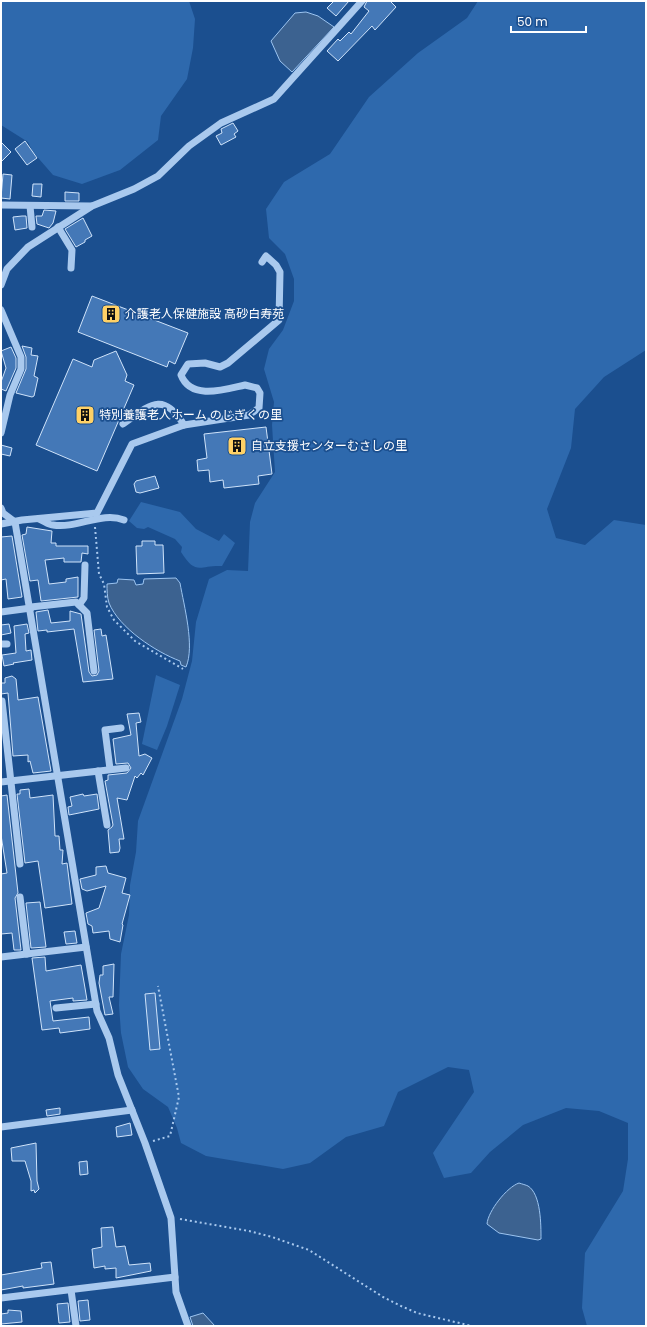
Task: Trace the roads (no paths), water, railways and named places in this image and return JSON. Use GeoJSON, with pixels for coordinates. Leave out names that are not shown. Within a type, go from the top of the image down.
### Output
{"type":"FeatureCollection","features":[{"type":"Feature","properties":{"kind":"street"},"geometry":{"type":"LineString","coordinates":[[1,284],[7,269],[28,246],[92,206],[134,189],[158,176],[189,146],[221,123],[274,100],[362,1]]}},
{"type":"Feature","properties":{"kind":"street"},"geometry":{"type":"LineString","coordinates":[[1,205],[92,206]]}},
{"type":"Feature","properties":{"kind":"street"},"geometry":{"type":"LineString","coordinates":[[30,206],[32,227]]}},
{"type":"Feature","properties":{"kind":"street"},"geometry":{"type":"LineString","coordinates":[[58,227],[72,250],[70,268]]}},
{"type":"Feature","properties":{"kind":"street"},"geometry":{"type":"LineString","coordinates":[[1,524],[97,513],[132,444],[184,425],[249,414],[259,408],[260,393],[257,388],[251,385],[213,393],[190,387],[183,381],[181,375],[188,364],[205,363],[220,367],[228,364],[279,320],[280,272],[276,265],[266,256],[262,262]]}},
{"type":"Feature","properties":{"kind":"street"},"geometry":{"type":"LineString","coordinates":[[1,310],[21,357],[21,369],[10,395],[1,433]]}},
{"type":"Feature","properties":{"kind":"street"},"geometry":{"type":"LineString","coordinates":[[123,424],[151,404],[158,403],[176,412],[184,425]]}},
{"type":"Feature","properties":{"kind":"street"},"geometry":{"type":"LineString","coordinates":[[1,508],[3,513],[15,522],[31,608],[96,1004],[109,1038],[118,1075],[145,1143],[170,1218],[176,1292],[188,1326]]}},
{"type":"Feature","properties":{"kind":"street"},"geometry":{"type":"LineString","coordinates":[[39,519],[53,525],[78,524],[95,520],[118,518],[124,520]]}},
{"type":"Feature","properties":{"kind":"street"},"geometry":{"type":"LineString","coordinates":[[79,604],[84,598],[85,565]]}},
{"type":"Feature","properties":{"kind":"street"},"geometry":{"type":"LineString","coordinates":[[1,612],[76,602],[87,613],[94,671]]}},
{"type":"Feature","properties":{"kind":"street"},"geometry":{"type":"LineString","coordinates":[[2,701],[20,864]]}},
{"type":"Feature","properties":{"kind":"street"},"geometry":{"type":"LineString","coordinates":[[110,770],[105,730],[121,728]]}},
{"type":"Feature","properties":{"kind":"street"},"geometry":{"type":"LineString","coordinates":[[1,782],[126,768]]}},
{"type":"Feature","properties":{"kind":"street"},"geometry":{"type":"LineString","coordinates":[[98,771],[107,825]]}},
{"type":"Feature","properties":{"kind":"street"},"geometry":{"type":"LineString","coordinates":[[20,897],[27,954]]}},
{"type":"Feature","properties":{"kind":"street"},"geometry":{"type":"LineString","coordinates":[[1,957],[86,947]]}},
{"type":"Feature","properties":{"kind":"street"},"geometry":{"type":"LineString","coordinates":[[56,1008],[96,1004]]}},
{"type":"Feature","properties":{"kind":"street"},"geometry":{"type":"LineString","coordinates":[[1,1127],[132,1110]]}},
{"type":"Feature","properties":{"kind":"street"},"geometry":{"type":"LineString","coordinates":[[1,1298],[175,1277]]}},
{"type":"Feature","properties":{"kind":"street"},"geometry":{"type":"LineString","coordinates":[[71,1290],[76,1326]]}},
{"type":"Feature","properties":{"kind":"place","name":"介護老人保健施設 高砂白寿苑"},"geometry":{"type":"Point","coordinates":[111,314]}},
{"type":"Feature","properties":{"kind":"place","name":"特別養護老人ホーム のじぎくの里"},"geometry":{"type":"Point","coordinates":[85,415]}},
{"type":"Feature","properties":{"kind":"place","name":"自立支援センターむさしの里"},"geometry":{"type":"Point","coordinates":[237,446]}}]}
